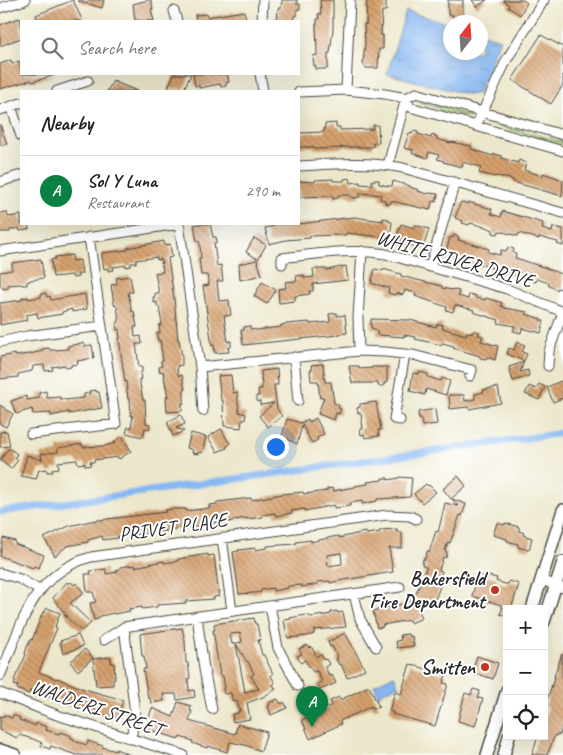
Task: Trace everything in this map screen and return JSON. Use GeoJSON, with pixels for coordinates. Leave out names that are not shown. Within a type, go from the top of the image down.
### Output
{"type":"FeatureCollection","features":[{"type":"Feature","properties":{"kind":"main road"},"geometry":{"type":"LineString","coordinates":[[533,605],[563,510]]}},
{"type":"Feature","properties":{"kind":"main road"},"geometry":{"type":"LineString","coordinates":[[548,612],[559,586],[562,568]]}},
{"type":"Feature","properties":{"kind":"main road"},"geometry":{"type":"LineString","coordinates":[[488,753],[505,695]]}},
{"type":"Feature","properties":{"kind":"main road"},"geometry":{"type":"LineString","coordinates":[[504,755],[508,740]]}},
{"type":"Feature","properties":{"kind":"main road"},"geometry":{"type":"LineString","coordinates":[[0,750],[15,755]]}},
{"type":"Feature","properties":{"kind":"street"},"geometry":{"type":"LineString","coordinates":[[0,8],[25,0]]}},
{"type":"Feature","properties":{"kind":"street"},"geometry":{"type":"LineString","coordinates":[[262,20],[263,0]]}},
{"type":"Feature","properties":{"kind":"street"},"geometry":{"type":"LineString","coordinates":[[346,90],[350,0]]}},
{"type":"Feature","properties":{"kind":"street"},"geometry":{"type":"LineString","coordinates":[[476,126],[507,59],[544,0]]}},
{"type":"Feature","properties":{"kind":"street"},"geometry":{"type":"LineString","coordinates":[[174,11],[177,20]]}},
{"type":"Feature","properties":{"kind":"street"},"geometry":{"type":"LineString","coordinates":[[260,75],[263,90]]}},
{"type":"Feature","properties":{"kind":"street"},"geometry":{"type":"LineString","coordinates":[[60,90],[88,81]]}},
{"type":"Feature","properties":{"kind":"street"},"geometry":{"type":"LineString","coordinates":[[300,92],[346,90],[406,98],[416,93],[563,135]]}},
{"type":"Feature","properties":{"kind":"street"},"geometry":{"type":"LineString","coordinates":[[406,98],[410,108],[563,151]]}},
{"type":"Feature","properties":{"kind":"street"},"geometry":{"type":"LineString","coordinates":[[388,165],[406,98]]}},
{"type":"Feature","properties":{"kind":"street"},"geometry":{"type":"LineString","coordinates":[[0,110],[20,103]]}},
{"type":"Feature","properties":{"kind":"street"},"geometry":{"type":"LineString","coordinates":[[11,106],[20,133]]}},
{"type":"Feature","properties":{"kind":"street"},"geometry":{"type":"LineString","coordinates":[[300,166],[353,163],[388,165],[563,213]]}},
{"type":"Feature","properties":{"kind":"street"},"geometry":{"type":"LineString","coordinates":[[0,182],[20,175]]}},
{"type":"Feature","properties":{"kind":"street"},"geometry":{"type":"LineString","coordinates":[[430,267],[455,182]]}},
{"type":"Feature","properties":{"kind":"street"},"geometry":{"type":"LineString","coordinates":[[0,250],[172,225]]}},
{"type":"Feature","properties":{"kind":"street"},"geometry":{"type":"LineString","coordinates":[[179,225],[200,367],[203,411]]}},
{"type":"Feature","properties":{"kind":"street"},"geometry":{"type":"LineString","coordinates":[[31,434],[116,424],[90,237]]}},
{"type":"Feature","properties":{"kind":"street","name":"WHITE RIVER DRIVE"},"geometry":{"type":"LineString","coordinates":[[282,264],[282,258],[346,251],[386,254],[507,289],[563,312]]}},
{"type":"Feature","properties":{"kind":"street"},"geometry":{"type":"LineString","coordinates":[[359,351],[358,318],[362,251]]}},
{"type":"Feature","properties":{"kind":"street"},"geometry":{"type":"LineString","coordinates":[[548,366],[549,352],[563,312]]}},
{"type":"Feature","properties":{"kind":"street"},"geometry":{"type":"LineString","coordinates":[[0,342],[27,336],[102,326]]}},
{"type":"Feature","properties":{"kind":"street"},"geometry":{"type":"LineString","coordinates":[[200,367],[359,351],[406,354],[433,359],[472,370],[470,376]]}},
{"type":"Feature","properties":{"kind":"street"},"geometry":{"type":"LineString","coordinates":[[400,420],[394,419],[406,354]]}},
{"type":"Feature","properties":{"kind":"street"},"geometry":{"type":"LineString","coordinates":[[294,357],[298,401]]}},
{"type":"Feature","properties":{"kind":"street","name":"PRIVET PLACE"},"geometry":{"type":"LineString","coordinates":[[0,676],[29,608],[39,590],[60,570],[80,560],[387,515],[410,516],[416,519]]}},
{"type":"Feature","properties":{"kind":"street"},"geometry":{"type":"LineString","coordinates":[[222,538],[232,611]]}},
{"type":"Feature","properties":{"kind":"street"},"geometry":{"type":"LineString","coordinates":[[545,566],[562,568]]}},
{"type":"Feature","properties":{"kind":"street"},"geometry":{"type":"LineString","coordinates":[[0,574],[20,579],[39,590]]}},
{"type":"Feature","properties":{"kind":"street"},"geometry":{"type":"LineString","coordinates":[[541,580],[559,586]]}},
{"type":"Feature","properties":{"kind":"street"},"geometry":{"type":"LineString","coordinates":[[104,640],[124,627],[400,588]]}},
{"type":"Feature","properties":{"kind":"street"},"geometry":{"type":"LineString","coordinates":[[354,594],[360,619],[376,647]]}},
{"type":"Feature","properties":{"kind":"street"},"geometry":{"type":"LineString","coordinates":[[270,606],[278,648],[298,686]]}},
{"type":"Feature","properties":{"kind":"street"},"geometry":{"type":"LineString","coordinates":[[197,616],[204,669],[212,709]]}},
{"type":"Feature","properties":{"kind":"street"},"geometry":{"type":"LineString","coordinates":[[124,627],[135,716],[131,738]]}},
{"type":"Feature","properties":{"kind":"street","name":"WALDERI STREET"},"geometry":{"type":"LineString","coordinates":[[0,693],[58,715],[183,755]]}},
{"type":"Feature","properties":{"kind":"green space"},"geometry":{"type":"Polygon","coordinates":[[[417,101],[446,106],[453,111],[471,116],[471,118],[442,112],[437,108],[417,101]]]}},
{"type":"Feature","properties":{"kind":"green space"},"geometry":{"type":"Polygon","coordinates":[[[495,123],[563,142],[563,145],[495,125],[495,123]]]}},
{"type":"Feature","properties":{"kind":"water"},"geometry":{"type":"Polygon","coordinates":[[[406,11],[443,22],[443,60],[488,60],[488,35],[500,39],[478,93],[470,95],[387,74],[406,11]]]}},
{"type":"Feature","properties":{"kind":"water"},"geometry":{"type":"Polygon","coordinates":[[[394,675],[399,687],[396,686],[381,693],[379,696],[374,685],[394,675]]]}},
{"type":"Feature","properties":{"kind":"building"},"geometry":{"type":"Polygon","coordinates":[[[73,0],[82,20],[38,20],[36,15],[73,0]]]}},
{"type":"Feature","properties":{"kind":"building"},"geometry":{"type":"Polygon","coordinates":[[[78,0],[104,0],[102,8],[78,0]]]}},
{"type":"Feature","properties":{"kind":"building"},"geometry":{"type":"Polygon","coordinates":[[[151,0],[154,20],[135,20],[133,4],[151,0]]]}},
{"type":"Feature","properties":{"kind":"building"},"geometry":{"type":"Polygon","coordinates":[[[282,0],[297,0],[297,4],[300,4],[300,9],[297,9],[297,16],[294,16],[293,20],[277,20],[278,8],[281,8],[282,0]]]}},
{"type":"Feature","properties":{"kind":"building"},"geometry":{"type":"Polygon","coordinates":[[[320,0],[333,0],[333,29],[327,69],[316,69],[316,66],[314,66],[313,56],[317,55],[316,24],[317,19],[319,19],[318,14],[321,14],[320,0]]]}},
{"type":"Feature","properties":{"kind":"building"},"geometry":{"type":"Polygon","coordinates":[[[367,0],[386,0],[386,11],[382,11],[381,35],[383,35],[383,49],[379,49],[378,68],[366,68],[363,64],[367,0]]]}},
{"type":"Feature","properties":{"kind":"building"},"geometry":{"type":"Polygon","coordinates":[[[448,0],[463,0],[463,15],[448,15],[448,0]]]}},
{"type":"Feature","properties":{"kind":"building"},"geometry":{"type":"Polygon","coordinates":[[[472,0],[487,0],[477,7],[472,0]]]}},
{"type":"Feature","properties":{"kind":"building"},"geometry":{"type":"Polygon","coordinates":[[[503,0],[523,0],[527,3],[520,15],[508,7],[509,5],[503,0]]]}},
{"type":"Feature","properties":{"kind":"building"},"geometry":{"type":"Polygon","coordinates":[[[244,11],[247,20],[196,20],[195,15],[206,14],[207,17],[244,11]]]}},
{"type":"Feature","properties":{"kind":"building"},"geometry":{"type":"Polygon","coordinates":[[[19,18],[21,19],[20,38],[0,46],[0,25],[19,18]]]}},
{"type":"Feature","properties":{"kind":"building"},"geometry":{"type":"Polygon","coordinates":[[[541,35],[563,47],[563,85],[551,104],[512,80],[541,35]]]}},
{"type":"Feature","properties":{"kind":"building"},"geometry":{"type":"Polygon","coordinates":[[[11,60],[12,64],[19,61],[20,75],[55,75],[0,89],[0,64],[11,60]]]}},
{"type":"Feature","properties":{"kind":"building"},"geometry":{"type":"Polygon","coordinates":[[[174,75],[191,75],[183,90],[176,87],[175,90],[168,87],[174,75]]]}},
{"type":"Feature","properties":{"kind":"building"},"geometry":{"type":"Polygon","coordinates":[[[193,75],[227,75],[229,82],[226,83],[226,86],[221,87],[220,84],[199,88],[199,85],[195,86],[193,75]]]}},
{"type":"Feature","properties":{"kind":"building"},"geometry":{"type":"Polygon","coordinates":[[[113,81],[135,90],[108,90],[113,81]]]}},
{"type":"Feature","properties":{"kind":"building"},"geometry":{"type":"Polygon","coordinates":[[[336,123],[336,127],[340,127],[340,130],[373,129],[373,125],[378,125],[379,143],[373,143],[373,147],[314,149],[314,147],[300,147],[300,133],[324,132],[325,124],[336,123]]]}},
{"type":"Feature","properties":{"kind":"building"},"geometry":{"type":"Polygon","coordinates":[[[0,124],[7,144],[0,146],[0,124]]]}},
{"type":"Feature","properties":{"kind":"building"},"geometry":{"type":"Polygon","coordinates":[[[413,131],[431,138],[432,135],[437,137],[437,139],[450,143],[471,146],[471,149],[493,156],[494,154],[518,163],[519,160],[526,163],[524,170],[543,176],[543,173],[563,180],[562,196],[513,182],[513,180],[479,173],[481,167],[463,162],[462,167],[443,162],[437,159],[439,155],[429,152],[427,158],[412,153],[413,150],[404,148],[409,133],[412,134],[413,131]]]}},
{"type":"Feature","properties":{"kind":"building"},"geometry":{"type":"Polygon","coordinates":[[[350,178],[351,183],[360,182],[360,184],[372,185],[372,180],[379,180],[379,184],[388,186],[392,186],[393,181],[427,194],[438,194],[436,202],[432,201],[430,210],[391,201],[390,204],[385,203],[385,200],[380,199],[381,195],[373,194],[360,193],[360,197],[354,198],[350,197],[350,195],[338,195],[338,198],[333,199],[333,196],[300,197],[300,181],[315,182],[315,180],[333,179],[333,181],[344,181],[344,179],[350,178]]]}},
{"type":"Feature","properties":{"kind":"building"},"geometry":{"type":"Polygon","coordinates":[[[461,202],[468,204],[468,202],[492,209],[491,214],[501,217],[502,211],[543,223],[542,229],[552,232],[553,227],[563,229],[563,246],[557,244],[558,242],[539,237],[539,239],[519,233],[518,236],[499,231],[498,234],[493,233],[493,230],[489,228],[462,223],[463,221],[455,218],[461,202]]]}},
{"type":"Feature","properties":{"kind":"building"},"geometry":{"type":"Polygon","coordinates":[[[7,212],[8,217],[20,215],[20,225],[28,225],[29,229],[20,231],[19,228],[10,230],[10,232],[0,232],[0,213],[7,212]]]}},
{"type":"Feature","properties":{"kind":"building"},"geometry":{"type":"Polygon","coordinates":[[[354,217],[383,221],[383,218],[389,219],[388,221],[392,222],[390,238],[346,233],[346,235],[310,236],[310,238],[269,244],[265,228],[274,225],[354,217]]]}},
{"type":"Feature","properties":{"kind":"building"},"geometry":{"type":"Polygon","coordinates":[[[401,224],[414,228],[415,225],[429,229],[424,245],[418,244],[417,247],[396,240],[401,224]]]}},
{"type":"Feature","properties":{"kind":"building"},"geometry":{"type":"Polygon","coordinates":[[[194,225],[210,225],[213,237],[216,237],[217,242],[214,243],[217,266],[221,265],[223,281],[217,281],[219,301],[229,300],[231,315],[224,316],[228,342],[231,341],[231,347],[228,348],[229,352],[215,353],[214,345],[212,346],[203,286],[209,285],[207,275],[201,275],[200,246],[199,241],[197,241],[194,225]]]}},
{"type":"Feature","properties":{"kind":"building"},"geometry":{"type":"Polygon","coordinates":[[[454,235],[459,237],[458,240],[489,249],[488,252],[500,255],[501,250],[507,251],[508,247],[514,249],[515,258],[563,275],[563,290],[558,288],[557,290],[548,285],[549,283],[537,279],[536,282],[446,253],[450,237],[453,238],[454,235]]]}},
{"type":"Feature","properties":{"kind":"building"},"geometry":{"type":"Polygon","coordinates":[[[254,238],[266,245],[258,259],[246,252],[254,238]]]}},
{"type":"Feature","properties":{"kind":"building"},"geometry":{"type":"Polygon","coordinates":[[[164,241],[164,245],[170,244],[172,257],[168,258],[178,340],[182,356],[182,365],[177,366],[178,376],[182,375],[185,390],[182,411],[167,412],[166,397],[168,397],[163,371],[160,372],[159,367],[162,366],[161,361],[163,360],[157,333],[160,333],[159,325],[162,325],[159,306],[157,306],[157,302],[154,303],[153,297],[155,297],[155,293],[159,293],[155,273],[163,272],[161,259],[157,260],[157,257],[136,260],[136,263],[131,263],[131,266],[113,267],[114,270],[108,271],[108,268],[104,269],[102,257],[102,253],[128,250],[127,248],[164,241]]]}},
{"type":"Feature","properties":{"kind":"building"},"geometry":{"type":"Polygon","coordinates":[[[72,255],[73,261],[80,260],[82,274],[78,274],[78,277],[73,278],[72,275],[53,277],[51,260],[55,259],[55,257],[72,255]]]}},
{"type":"Feature","properties":{"kind":"building"},"geometry":{"type":"Polygon","coordinates":[[[41,259],[44,278],[30,280],[27,282],[27,285],[8,285],[8,288],[3,289],[3,286],[0,287],[0,272],[12,270],[12,263],[41,259]]]}},
{"type":"Feature","properties":{"kind":"building"},"geometry":{"type":"Polygon","coordinates":[[[257,260],[262,275],[240,280],[239,264],[257,260]]]}},
{"type":"Feature","properties":{"kind":"building"},"geometry":{"type":"Polygon","coordinates":[[[346,266],[348,280],[313,284],[313,291],[309,291],[310,294],[295,296],[295,301],[279,303],[278,289],[286,288],[285,282],[297,281],[296,276],[304,275],[304,278],[314,277],[313,269],[327,270],[346,266]]]}},
{"type":"Feature","properties":{"kind":"building"},"geometry":{"type":"Polygon","coordinates":[[[375,269],[383,271],[383,269],[401,274],[401,276],[442,286],[442,288],[459,291],[458,296],[468,299],[469,294],[476,296],[476,298],[485,300],[486,298],[502,303],[501,306],[505,308],[527,312],[526,314],[544,321],[541,333],[522,328],[521,333],[513,331],[515,326],[498,323],[499,320],[455,305],[453,312],[446,310],[447,307],[415,296],[416,293],[405,290],[403,295],[388,293],[389,288],[371,283],[375,269]]]}},
{"type":"Feature","properties":{"kind":"building"},"geometry":{"type":"Polygon","coordinates":[[[130,276],[133,292],[128,292],[137,327],[134,327],[135,337],[141,336],[142,344],[136,344],[139,367],[142,367],[141,379],[139,379],[143,400],[145,400],[146,423],[150,424],[149,429],[145,428],[143,437],[126,433],[128,427],[131,428],[133,416],[131,416],[130,399],[128,399],[125,382],[119,329],[117,330],[116,323],[119,322],[117,307],[114,304],[111,285],[117,284],[116,278],[130,276]]]}},
{"type":"Feature","properties":{"kind":"building"},"geometry":{"type":"Polygon","coordinates":[[[262,282],[276,290],[267,304],[254,296],[262,282]]]}},
{"type":"Feature","properties":{"kind":"building"},"geometry":{"type":"Polygon","coordinates":[[[46,293],[47,297],[50,296],[51,300],[85,294],[87,309],[72,312],[72,309],[62,312],[62,314],[38,318],[37,313],[26,315],[27,320],[0,325],[0,303],[22,300],[22,298],[28,297],[28,299],[41,297],[41,294],[46,293]]]}},
{"type":"Feature","properties":{"kind":"building"},"geometry":{"type":"Polygon","coordinates":[[[337,313],[337,316],[345,315],[347,333],[243,345],[241,330],[244,330],[244,327],[250,326],[250,329],[257,330],[281,327],[281,325],[287,324],[330,322],[329,314],[337,313]]]}},
{"type":"Feature","properties":{"kind":"building"},"geometry":{"type":"Polygon","coordinates":[[[371,319],[410,320],[436,327],[437,324],[443,325],[442,328],[466,335],[467,332],[473,333],[474,330],[479,332],[478,335],[483,336],[481,341],[498,346],[495,360],[487,357],[486,359],[480,358],[480,356],[453,348],[454,346],[415,339],[416,337],[377,335],[377,330],[371,328],[371,319]]]}},
{"type":"Feature","properties":{"kind":"building"},"geometry":{"type":"Polygon","coordinates":[[[517,342],[525,345],[522,352],[527,354],[524,361],[507,354],[509,348],[514,350],[517,342]]]}},
{"type":"Feature","properties":{"kind":"building"},"geometry":{"type":"Polygon","coordinates":[[[83,343],[84,346],[92,345],[94,358],[77,361],[78,364],[71,365],[71,367],[66,368],[65,365],[52,367],[53,370],[45,371],[44,365],[33,366],[32,371],[18,374],[18,377],[0,379],[0,357],[30,354],[49,348],[50,350],[68,349],[68,346],[83,343]]]}},
{"type":"Feature","properties":{"kind":"building"},"geometry":{"type":"Polygon","coordinates":[[[524,362],[520,372],[528,370],[529,376],[513,381],[509,367],[524,362]]]}},
{"type":"Feature","properties":{"kind":"building"},"geometry":{"type":"Polygon","coordinates":[[[323,364],[325,382],[331,382],[334,403],[339,405],[338,408],[341,409],[339,414],[336,413],[334,420],[318,414],[324,397],[320,398],[318,381],[311,381],[311,365],[323,364]]]}},
{"type":"Feature","properties":{"kind":"building"},"geometry":{"type":"Polygon","coordinates":[[[349,366],[359,366],[359,369],[387,367],[387,383],[384,383],[384,386],[378,386],[378,383],[352,383],[349,366]]]}},
{"type":"Feature","properties":{"kind":"building"},"geometry":{"type":"Polygon","coordinates":[[[277,369],[278,385],[274,385],[277,409],[282,416],[268,427],[259,416],[274,403],[260,405],[260,401],[257,402],[256,396],[259,396],[258,389],[262,389],[261,371],[277,369]]]}},
{"type":"Feature","properties":{"kind":"building"},"geometry":{"type":"Polygon","coordinates":[[[419,372],[428,374],[428,377],[441,381],[442,378],[450,381],[446,395],[426,389],[425,395],[410,391],[413,373],[419,374],[419,372]]]}},
{"type":"Feature","properties":{"kind":"building"},"geometry":{"type":"Polygon","coordinates":[[[231,375],[233,393],[237,392],[239,412],[246,414],[245,420],[242,420],[241,428],[224,426],[223,400],[221,400],[218,376],[231,375]]]}},
{"type":"Feature","properties":{"kind":"building"},"geometry":{"type":"Polygon","coordinates":[[[561,381],[563,385],[563,398],[553,402],[547,387],[561,381]]]}},
{"type":"Feature","properties":{"kind":"building"},"geometry":{"type":"Polygon","coordinates":[[[539,384],[545,387],[539,400],[525,394],[529,386],[536,389],[539,384]]]}},
{"type":"Feature","properties":{"kind":"building"},"geometry":{"type":"Polygon","coordinates":[[[498,387],[501,403],[469,409],[468,407],[450,409],[449,395],[464,395],[465,401],[475,399],[475,394],[484,392],[483,390],[498,387]]]}},
{"type":"Feature","properties":{"kind":"building"},"geometry":{"type":"Polygon","coordinates":[[[96,390],[96,392],[99,392],[102,408],[69,414],[69,412],[51,416],[51,413],[33,414],[32,409],[16,414],[11,401],[26,396],[27,400],[39,398],[39,393],[46,391],[47,398],[60,397],[60,399],[65,400],[84,398],[84,394],[96,390]]]}},
{"type":"Feature","properties":{"kind":"building"},"geometry":{"type":"Polygon","coordinates":[[[376,402],[381,430],[378,430],[379,436],[365,438],[364,434],[361,435],[360,429],[363,429],[361,413],[358,413],[357,408],[360,407],[360,404],[376,402]]]}},
{"type":"Feature","properties":{"kind":"building"},"geometry":{"type":"Polygon","coordinates":[[[0,405],[13,414],[6,427],[0,424],[0,405]]]}},
{"type":"Feature","properties":{"kind":"building"},"geometry":{"type":"Polygon","coordinates":[[[435,409],[437,424],[422,426],[418,412],[435,409]]]}},
{"type":"Feature","properties":{"kind":"building"},"geometry":{"type":"Polygon","coordinates":[[[181,415],[185,424],[176,428],[184,431],[173,436],[167,422],[181,415]]]}},
{"type":"Feature","properties":{"kind":"building"},"geometry":{"type":"Polygon","coordinates":[[[316,418],[324,434],[317,438],[318,440],[312,443],[302,425],[297,444],[282,436],[287,419],[301,423],[308,419],[309,422],[316,418]]]}},
{"type":"Feature","properties":{"kind":"building"},"geometry":{"type":"Polygon","coordinates":[[[221,429],[230,444],[227,448],[217,452],[208,437],[221,429]]]}},
{"type":"Feature","properties":{"kind":"building"},"geometry":{"type":"Polygon","coordinates":[[[7,431],[10,446],[0,447],[0,432],[7,431]]]}},
{"type":"Feature","properties":{"kind":"building"},"geometry":{"type":"Polygon","coordinates":[[[191,433],[206,437],[202,453],[192,453],[193,450],[187,448],[191,433]]]}},
{"type":"Feature","properties":{"kind":"building"},"geometry":{"type":"Polygon","coordinates":[[[122,436],[131,451],[119,459],[118,457],[94,460],[94,462],[90,462],[91,465],[85,466],[85,463],[78,464],[77,460],[58,462],[59,468],[52,469],[53,472],[47,472],[47,469],[39,470],[36,479],[21,476],[27,455],[42,460],[41,454],[58,452],[58,448],[82,444],[83,447],[104,446],[116,443],[114,442],[122,436]]]}},
{"type":"Feature","properties":{"kind":"building"},"geometry":{"type":"Polygon","coordinates":[[[9,448],[17,454],[15,457],[18,460],[11,469],[0,460],[9,448]]]}},
{"type":"Feature","properties":{"kind":"building"},"geometry":{"type":"Polygon","coordinates":[[[458,476],[466,486],[451,499],[443,489],[458,476]]]}},
{"type":"Feature","properties":{"kind":"building"},"geometry":{"type":"Polygon","coordinates":[[[399,477],[412,478],[410,497],[377,499],[377,501],[362,504],[362,501],[350,503],[350,506],[334,508],[334,505],[305,511],[305,509],[276,516],[275,513],[262,515],[263,517],[233,520],[218,524],[218,522],[189,528],[189,526],[160,532],[160,530],[156,530],[146,532],[146,534],[118,536],[118,538],[103,540],[102,536],[88,540],[88,542],[67,546],[55,556],[44,538],[69,526],[91,521],[166,512],[165,510],[171,509],[186,509],[186,511],[210,508],[209,505],[217,504],[217,502],[251,498],[251,500],[303,492],[304,494],[327,491],[327,489],[332,488],[333,491],[368,484],[367,482],[382,480],[382,478],[388,478],[388,480],[399,477]]]}},
{"type":"Feature","properties":{"kind":"building"},"geometry":{"type":"Polygon","coordinates":[[[426,484],[436,492],[422,503],[414,494],[426,484]]]}},
{"type":"Feature","properties":{"kind":"building"},"geometry":{"type":"Polygon","coordinates":[[[452,499],[466,504],[450,543],[448,542],[445,551],[447,552],[446,558],[443,557],[439,570],[442,571],[439,580],[442,581],[433,605],[414,598],[426,569],[422,565],[423,559],[425,559],[427,551],[429,552],[436,531],[438,532],[445,503],[458,506],[452,499]]]}},
{"type":"Feature","properties":{"kind":"building"},"geometry":{"type":"Polygon","coordinates":[[[497,523],[519,527],[519,531],[524,533],[523,535],[532,538],[529,550],[518,547],[518,544],[507,541],[507,539],[493,535],[497,523]]]}},
{"type":"Feature","properties":{"kind":"building"},"geometry":{"type":"Polygon","coordinates":[[[397,529],[397,532],[402,532],[402,548],[389,548],[393,572],[330,583],[330,581],[317,582],[318,584],[302,587],[302,585],[288,586],[288,588],[273,591],[273,588],[261,590],[261,592],[239,594],[233,552],[267,548],[267,546],[296,544],[296,542],[311,540],[311,542],[339,536],[339,538],[366,532],[367,534],[380,532],[380,530],[397,529]],[[341,553],[327,555],[328,566],[342,564],[341,553]]]}},
{"type":"Feature","properties":{"kind":"building"},"geometry":{"type":"Polygon","coordinates":[[[3,538],[15,541],[15,544],[44,555],[39,568],[34,566],[33,568],[0,556],[3,538]]]}},
{"type":"Feature","properties":{"kind":"building"},"geometry":{"type":"Polygon","coordinates":[[[208,554],[208,556],[214,555],[219,596],[214,597],[214,599],[157,605],[157,607],[142,609],[142,607],[129,609],[130,611],[100,616],[100,618],[94,620],[90,603],[96,602],[93,592],[87,592],[85,574],[91,574],[90,571],[106,569],[106,574],[117,572],[120,567],[135,565],[135,567],[164,561],[164,563],[178,561],[178,559],[208,554]]]}},
{"type":"Feature","properties":{"kind":"building","name":"Bakersfield Fire Department"},"geometry":{"type":"Polygon","coordinates":[[[478,575],[497,578],[496,581],[505,584],[508,584],[509,581],[519,584],[512,605],[503,605],[501,607],[501,605],[472,596],[478,575]]]}},
{"type":"Feature","properties":{"kind":"building"},"geometry":{"type":"Polygon","coordinates":[[[67,582],[69,584],[71,582],[74,585],[76,583],[84,593],[70,603],[91,623],[81,631],[64,615],[68,617],[53,598],[67,582]]]}},
{"type":"Feature","properties":{"kind":"building"},"geometry":{"type":"Polygon","coordinates":[[[414,599],[422,618],[411,623],[409,620],[382,625],[383,627],[377,628],[373,611],[414,599]]]}},
{"type":"Feature","properties":{"kind":"building"},"geometry":{"type":"Polygon","coordinates":[[[47,608],[60,613],[55,627],[57,628],[39,672],[81,688],[123,700],[118,718],[97,713],[98,711],[85,706],[84,709],[30,690],[29,694],[17,689],[18,686],[14,685],[16,681],[14,680],[26,655],[27,647],[32,640],[43,612],[47,608]]]}},
{"type":"Feature","properties":{"kind":"building"},"geometry":{"type":"Polygon","coordinates":[[[337,611],[338,613],[343,612],[346,627],[314,630],[314,634],[288,638],[284,620],[306,615],[312,617],[331,614],[331,612],[337,611]]]}},
{"type":"Feature","properties":{"kind":"building"},"geometry":{"type":"Polygon","coordinates":[[[254,618],[255,624],[257,624],[260,640],[258,640],[262,655],[264,655],[273,674],[271,676],[276,689],[263,697],[247,703],[250,719],[233,722],[232,714],[240,711],[237,701],[233,702],[231,693],[224,694],[223,676],[220,676],[213,630],[215,630],[214,624],[254,618]],[[240,633],[230,634],[232,644],[242,642],[240,633]],[[236,644],[245,692],[259,689],[251,676],[254,674],[248,661],[236,644]]]}},
{"type":"Feature","properties":{"kind":"building"},"geometry":{"type":"Polygon","coordinates":[[[182,628],[185,641],[186,663],[188,663],[190,678],[188,679],[189,691],[194,690],[195,697],[177,700],[176,694],[163,694],[164,701],[151,703],[150,698],[148,698],[143,669],[146,669],[144,656],[142,656],[140,634],[182,628]]]}},
{"type":"Feature","properties":{"kind":"building"},"geometry":{"type":"Polygon","coordinates":[[[345,633],[365,669],[347,678],[341,664],[339,665],[336,659],[338,658],[332,646],[330,647],[328,642],[345,633]]]}},
{"type":"Feature","properties":{"kind":"building"},"geometry":{"type":"Polygon","coordinates":[[[408,634],[409,637],[412,636],[414,646],[397,648],[396,641],[401,640],[400,635],[408,634]]]}},
{"type":"Feature","properties":{"kind":"building"},"geometry":{"type":"Polygon","coordinates":[[[78,635],[83,646],[63,654],[60,641],[78,635]]]}},
{"type":"Feature","properties":{"kind":"building"},"geometry":{"type":"Polygon","coordinates":[[[307,645],[309,648],[311,646],[317,657],[321,654],[324,660],[326,659],[329,664],[325,667],[329,676],[332,675],[336,683],[320,690],[317,684],[322,682],[317,671],[313,672],[305,660],[301,663],[297,656],[302,654],[299,649],[307,645]]]}},
{"type":"Feature","properties":{"kind":"building"},"geometry":{"type":"Polygon","coordinates":[[[85,649],[93,658],[78,671],[70,662],[85,649]]]}},
{"type":"Feature","properties":{"kind":"building"},"geometry":{"type":"Polygon","coordinates":[[[562,654],[563,724],[560,735],[555,735],[547,755],[532,755],[537,740],[548,740],[548,697],[562,654]]]}},
{"type":"Feature","properties":{"kind":"building","name":"Smitten"},"geometry":{"type":"Polygon","coordinates":[[[477,656],[498,663],[493,679],[472,672],[477,656]]]}},
{"type":"Feature","properties":{"kind":"building"},"geometry":{"type":"Polygon","coordinates":[[[111,657],[111,663],[114,663],[115,679],[113,679],[113,685],[96,686],[93,659],[111,657]]]}},
{"type":"Feature","properties":{"kind":"building"},"geometry":{"type":"Polygon","coordinates":[[[410,664],[446,675],[443,683],[448,684],[435,726],[392,714],[393,712],[389,711],[395,692],[401,694],[410,664]]]}},
{"type":"Feature","properties":{"kind":"building"},"geometry":{"type":"Polygon","coordinates":[[[369,686],[379,707],[373,709],[372,706],[340,721],[341,724],[310,739],[302,720],[332,705],[330,701],[339,697],[340,700],[369,686]]]}},
{"type":"Feature","properties":{"kind":"building"},"geometry":{"type":"Polygon","coordinates":[[[473,689],[480,691],[478,698],[483,699],[475,726],[458,721],[465,693],[471,695],[473,689]]]}},
{"type":"Feature","properties":{"kind":"building"},"geometry":{"type":"Polygon","coordinates":[[[278,699],[280,703],[285,703],[287,708],[271,715],[269,703],[278,699]]]}},
{"type":"Feature","properties":{"kind":"building"},"geometry":{"type":"Polygon","coordinates":[[[178,702],[191,706],[190,711],[192,711],[189,721],[235,734],[238,724],[267,732],[261,751],[230,742],[227,752],[208,746],[207,748],[192,743],[193,741],[180,737],[179,739],[150,730],[152,725],[147,724],[152,708],[173,717],[178,702]]]}},
{"type":"Feature","properties":{"kind":"building"},"geometry":{"type":"Polygon","coordinates":[[[4,715],[12,718],[13,715],[20,718],[19,720],[35,726],[36,723],[47,727],[46,730],[67,734],[74,741],[87,745],[88,741],[130,755],[76,755],[51,746],[50,749],[41,746],[42,743],[33,739],[19,735],[17,738],[0,730],[0,716],[3,717],[4,715]]]}},
{"type":"Feature","properties":{"kind":"waterway"},"geometry":{"type":"LineString","coordinates":[[0,512],[563,433]]}},
{"type":"Feature","properties":{"kind":"place","name":"Bakersfield Fire Department"},"geometry":{"type":"Point","coordinates":[495,590]}},
{"type":"Feature","properties":{"kind":"place","name":"Smitten"},"geometry":{"type":"Point","coordinates":[485,667]}},
{"type":"Feature","properties":{"kind":"place","name":"Sol Y Luna"},"geometry":{"type":"Point","coordinates":[312,727]}}]}
